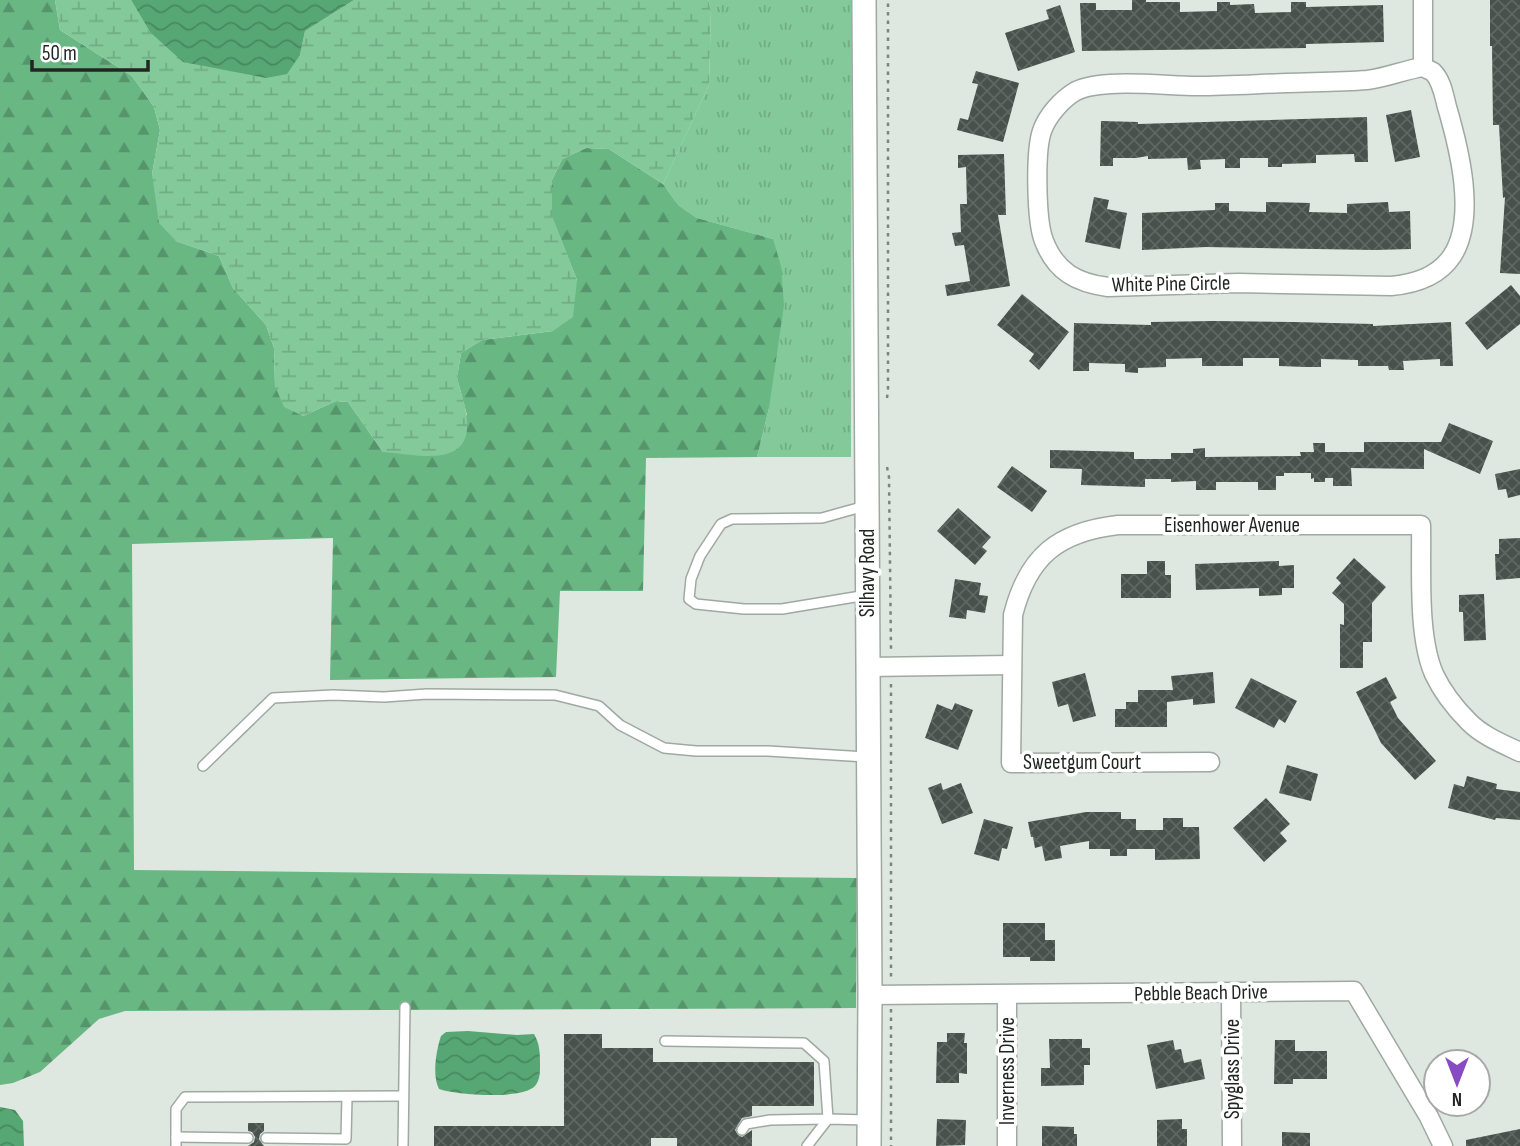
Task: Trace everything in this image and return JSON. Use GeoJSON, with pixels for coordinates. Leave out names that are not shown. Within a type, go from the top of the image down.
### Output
{"type":"FeatureCollection","features":[{"type":"Feature","properties":{"kind":"street","name":"Silhavy Road"},"geometry":{"type":"LineString","coordinates":[[864,0],[868,757],[881,995],[869,1146]]}},
{"type":"Feature","properties":{"kind":"street"},"geometry":{"type":"LineString","coordinates":[[1423,0],[1423,67]]}},
{"type":"Feature","properties":{"kind":"street","name":"White Pine Circle"},"geometry":{"type":"LineString","coordinates":[[1423,67],[1433,72],[1440,83],[1455,134],[1464,193],[1459,243],[1450,258],[1423,280],[1391,286],[1238,283],[1108,287],[1089,285],[1073,278],[1048,250],[1041,233],[1038,214],[1039,145],[1043,128],[1053,112],[1077,91],[1111,84],[1201,86],[1369,80],[1423,67]]}},
{"type":"Feature","properties":{"kind":"street","name":"Eisenhower Avenue"},"geometry":{"type":"LineString","coordinates":[[1011,665],[1013,615],[1017,596],[1038,561],[1056,545],[1075,534],[1118,525],[1421,525],[1425,645],[1434,675],[1470,724],[1520,752]]}},
{"type":"Feature","properties":{"kind":"street"},"geometry":{"type":"LineString","coordinates":[[868,667],[1011,665]]}},
{"type":"Feature","properties":{"kind":"street","name":"Sweetgum Court"},"geometry":{"type":"LineString","coordinates":[[1011,665],[1011,763],[1210,762]]}},
{"type":"Feature","properties":{"kind":"street","name":"Pebble Beach Drive"},"geometry":{"type":"LineString","coordinates":[[881,995],[1354,991],[1429,1117],[1443,1146]]}},
{"type":"Feature","properties":{"kind":"street","name":"Spyglass Drive"},"geometry":{"type":"LineString","coordinates":[[1231,993],[1232,1146]]}},
{"type":"Feature","properties":{"kind":"street","name":"Inverness Drive"},"geometry":{"type":"LineString","coordinates":[[1007,995],[1007,1146]]}},
{"type":"Feature","properties":{"kind":"lane"},"geometry":{"type":"LineString","coordinates":[[866,506],[822,518],[732,519],[721,524],[700,556],[691,579],[689,598],[696,604],[744,609],[782,609],[867,595]]}},
{"type":"Feature","properties":{"kind":"lane"},"geometry":{"type":"LineString","coordinates":[[203,766],[273,698],[333,695],[555,695],[598,706],[620,725],[664,748],[868,757]]}},
{"type":"Feature","properties":{"kind":"lane"},"geometry":{"type":"LineString","coordinates":[[403,1146],[405,1007]]}},
{"type":"Feature","properties":{"kind":"lane"},"geometry":{"type":"LineString","coordinates":[[665,1041],[804,1043],[824,1061],[828,1119],[807,1146]]}},
{"type":"Feature","properties":{"kind":"lane"},"geometry":{"type":"LineString","coordinates":[[248,1138],[176,1142],[176,1109],[185,1097],[402,1096]]}},
{"type":"Feature","properties":{"kind":"lane"},"geometry":{"type":"LineString","coordinates":[[266,1138],[346,1143],[347,1097]]}},
{"type":"Feature","properties":{"kind":"lane"},"geometry":{"type":"LineString","coordinates":[[742,1130],[746,1124],[770,1120],[869,1120]]}},
{"type":"Feature","properties":{"kind":"path"},"geometry":{"type":"LineString","coordinates":[[885,407],[888,389],[888,0]]}},
{"type":"Feature","properties":{"kind":"path"},"geometry":{"type":"LineString","coordinates":[[885,461],[890,477],[891,666],[881,995],[891,1146]]}},
{"type":"Feature","properties":{"kind":"green space"},"geometry":{"type":"Polygon","coordinates":[[[0,0],[55,0],[60,30],[132,76],[154,107],[160,130],[152,174],[176,241],[219,256],[233,288],[266,325],[274,348],[275,386],[303,416],[336,401],[348,402],[383,452],[467,415],[457,378],[461,353],[482,340],[553,331],[577,280],[552,217],[552,180],[562,159],[586,148],[609,149],[663,184],[678,205],[697,218],[773,239],[781,266],[784,305],[769,408],[757,457],[646,458],[643,591],[560,591],[556,677],[330,680],[333,538],[132,544],[134,870],[857,878],[856,1008],[125,1011],[99,1019],[40,1072],[13,1083],[0,1085],[0,0]]]}},
{"type":"Feature","properties":{"kind":"green space"},"geometry":{"type":"Polygon","coordinates":[[[55,0],[131,0],[150,32],[300,55],[305,31],[354,0],[708,0],[711,10],[709,85],[663,184],[609,149],[586,148],[562,159],[552,180],[552,216],[577,280],[573,317],[553,331],[482,340],[461,353],[458,381],[467,431],[462,444],[454,451],[428,456],[383,452],[348,402],[336,401],[303,416],[284,407],[275,386],[274,348],[266,325],[233,288],[219,256],[176,241],[159,223],[152,174],[160,130],[154,107],[132,76],[60,30],[55,0]]]}},
{"type":"Feature","properties":{"kind":"green space"},"geometry":{"type":"Polygon","coordinates":[[[708,0],[852,0],[851,457],[757,457],[769,408],[773,239],[697,218],[678,205],[663,184],[709,85],[711,10],[708,0]]]}},
{"type":"Feature","properties":{"kind":"water"},"geometry":{"type":"Polygon","coordinates":[[[131,0],[354,0],[305,31],[300,55],[287,74],[266,78],[183,62],[150,32],[131,0]]]}},
{"type":"Feature","properties":{"kind":"water"},"geometry":{"type":"Polygon","coordinates":[[[446,1032],[534,1034],[539,1045],[540,1061],[535,1086],[503,1095],[459,1093],[439,1089],[436,1063],[441,1036],[446,1032]]]}},
{"type":"Feature","properties":{"kind":"water"},"geometry":{"type":"Polygon","coordinates":[[[0,1107],[15,1110],[23,1121],[24,1146],[0,1146],[0,1107]]]}},
{"type":"Feature","properties":{"kind":"building"},"geometry":{"type":"Polygon","coordinates":[[[1132,0],[1180,2],[1180,12],[1217,11],[1217,2],[1230,2],[1230,5],[1254,4],[1255,13],[1291,12],[1291,2],[1306,2],[1306,7],[1383,5],[1384,42],[1306,44],[1306,48],[1082,51],[1080,3],[1096,3],[1096,10],[1132,10],[1132,0]]]}},
{"type":"Feature","properties":{"kind":"building"},"geometry":{"type":"Polygon","coordinates":[[[1490,0],[1520,0],[1520,274],[1500,273],[1505,197],[1503,198],[1499,125],[1493,125],[1490,0]]]}},
{"type":"Feature","properties":{"kind":"building"},"geometry":{"type":"Polygon","coordinates":[[[1060,5],[1075,52],[1018,71],[1005,33],[1049,19],[1046,10],[1060,5]]]}},
{"type":"Feature","properties":{"kind":"building"},"geometry":{"type":"Polygon","coordinates":[[[976,71],[1019,83],[1003,142],[957,130],[960,118],[968,120],[978,84],[972,83],[976,71]]]}},
{"type":"Feature","properties":{"kind":"building"},"geometry":{"type":"Polygon","coordinates":[[[1411,110],[1420,157],[1395,162],[1386,115],[1411,110]]]}},
{"type":"Feature","properties":{"kind":"building"},"geometry":{"type":"Polygon","coordinates":[[[1367,117],[1368,162],[1355,162],[1354,154],[1316,155],[1316,163],[1268,167],[1268,158],[1240,158],[1240,168],[1225,168],[1225,159],[1200,160],[1201,169],[1188,170],[1187,158],[1148,159],[1148,156],[1113,158],[1113,166],[1100,166],[1101,121],[1138,124],[1367,117]]]}},
{"type":"Feature","properties":{"kind":"building"},"geometry":{"type":"Polygon","coordinates":[[[1004,154],[1006,215],[998,215],[1010,286],[947,296],[945,285],[970,281],[964,245],[955,246],[952,233],[961,232],[960,204],[967,204],[966,167],[958,168],[958,155],[1004,154]]]}},
{"type":"Feature","properties":{"kind":"building"},"geometry":{"type":"Polygon","coordinates":[[[1094,197],[1109,200],[1107,209],[1127,213],[1120,249],[1085,242],[1094,197]]]}},
{"type":"Feature","properties":{"kind":"building"},"geometry":{"type":"Polygon","coordinates":[[[1266,202],[1310,203],[1309,212],[1347,213],[1347,204],[1388,202],[1389,212],[1410,211],[1411,249],[1206,247],[1142,250],[1142,213],[1215,210],[1215,203],[1229,203],[1229,211],[1266,212],[1266,202]]]}},
{"type":"Feature","properties":{"kind":"building"},"geometry":{"type":"Polygon","coordinates":[[[1511,285],[1520,296],[1520,324],[1487,350],[1465,323],[1511,285]]]}},
{"type":"Feature","properties":{"kind":"building"},"geometry":{"type":"Polygon","coordinates":[[[1022,294],[1069,332],[1039,370],[1029,361],[1034,354],[997,325],[1022,294]]]}},
{"type":"Feature","properties":{"kind":"building"},"geometry":{"type":"Polygon","coordinates":[[[1214,321],[1373,326],[1451,322],[1453,366],[1440,366],[1440,359],[1403,361],[1404,370],[1389,370],[1388,366],[1358,366],[1358,360],[1321,359],[1321,367],[1305,367],[1279,366],[1279,358],[1243,358],[1243,366],[1202,366],[1202,358],[1166,359],[1166,367],[1138,368],[1138,373],[1125,372],[1125,364],[1089,363],[1089,371],[1073,371],[1074,323],[1151,325],[1151,322],[1214,321]]]}},
{"type":"Feature","properties":{"kind":"building"},"geometry":{"type":"Polygon","coordinates":[[[1449,423],[1493,441],[1480,474],[1424,449],[1424,469],[1351,468],[1352,486],[1333,486],[1333,478],[1325,478],[1325,482],[1314,482],[1311,473],[1284,473],[1284,476],[1276,476],[1276,490],[1258,490],[1258,482],[1216,482],[1216,490],[1196,490],[1196,481],[1171,482],[1171,479],[1145,479],[1145,487],[1081,485],[1082,469],[1050,468],[1050,450],[1134,452],[1134,459],[1171,459],[1171,453],[1193,453],[1193,449],[1205,448],[1205,457],[1301,456],[1300,452],[1314,452],[1313,443],[1325,443],[1325,452],[1364,452],[1364,442],[1441,442],[1449,423]]]}},
{"type":"Feature","properties":{"kind":"building"},"geometry":{"type":"Polygon","coordinates":[[[1012,466],[1047,491],[1032,512],[997,487],[1012,466]]]}},
{"type":"Feature","properties":{"kind":"building"},"geometry":{"type":"Polygon","coordinates":[[[1520,469],[1520,495],[1508,498],[1506,489],[1498,490],[1495,474],[1520,469]]]}},
{"type":"Feature","properties":{"kind":"building"},"geometry":{"type":"Polygon","coordinates":[[[958,508],[991,537],[982,547],[987,551],[975,565],[937,531],[958,508]]]}},
{"type":"Feature","properties":{"kind":"building"},"geometry":{"type":"Polygon","coordinates":[[[1520,538],[1520,578],[1496,580],[1495,554],[1499,554],[1499,539],[1520,538]]]}},
{"type":"Feature","properties":{"kind":"building"},"geometry":{"type":"Polygon","coordinates":[[[1354,558],[1386,587],[1372,603],[1372,642],[1363,642],[1363,668],[1340,668],[1340,624],[1344,625],[1344,604],[1332,593],[1341,583],[1336,578],[1354,558]]]}},
{"type":"Feature","properties":{"kind":"building"},"geometry":{"type":"Polygon","coordinates":[[[1147,561],[1165,561],[1165,575],[1171,575],[1171,598],[1121,598],[1121,574],[1147,574],[1147,561]]]}},
{"type":"Feature","properties":{"kind":"building"},"geometry":{"type":"Polygon","coordinates":[[[1279,561],[1279,566],[1294,565],[1294,588],[1282,588],[1282,595],[1259,596],[1259,588],[1196,590],[1195,564],[1279,561]]]}},
{"type":"Feature","properties":{"kind":"building"},"geometry":{"type":"Polygon","coordinates":[[[955,579],[981,583],[979,595],[988,596],[985,613],[967,610],[966,619],[949,617],[955,579]]]}},
{"type":"Feature","properties":{"kind":"building"},"geometry":{"type":"Polygon","coordinates":[[[1484,594],[1486,640],[1464,641],[1463,612],[1459,612],[1459,595],[1484,594]]]}},
{"type":"Feature","properties":{"kind":"building"},"geometry":{"type":"Polygon","coordinates":[[[1213,672],[1215,703],[1193,705],[1193,699],[1167,702],[1167,727],[1115,727],[1115,709],[1126,709],[1126,702],[1138,702],[1138,690],[1173,690],[1171,676],[1213,672]]]}},
{"type":"Feature","properties":{"kind":"building"},"geometry":{"type":"Polygon","coordinates":[[[1085,673],[1096,716],[1073,722],[1068,704],[1058,707],[1052,682],[1085,673]]]}},
{"type":"Feature","properties":{"kind":"building"},"geometry":{"type":"Polygon","coordinates":[[[1386,677],[1397,698],[1390,702],[1398,718],[1436,761],[1415,780],[1381,743],[1356,692],[1386,677]]]}},
{"type":"Feature","properties":{"kind":"building"},"geometry":{"type":"Polygon","coordinates":[[[1251,678],[1297,701],[1285,723],[1279,719],[1274,728],[1235,708],[1251,678]]]}},
{"type":"Feature","properties":{"kind":"building"},"geometry":{"type":"Polygon","coordinates":[[[955,703],[973,710],[958,750],[925,738],[937,704],[952,710],[955,703]]]}},
{"type":"Feature","properties":{"kind":"building"},"geometry":{"type":"Polygon","coordinates":[[[1287,765],[1318,774],[1311,801],[1279,793],[1287,765]]]}},
{"type":"Feature","properties":{"kind":"building"},"geometry":{"type":"Polygon","coordinates":[[[1467,776],[1497,784],[1496,789],[1520,792],[1520,820],[1495,820],[1448,808],[1454,784],[1464,787],[1467,776]]]}},
{"type":"Feature","properties":{"kind":"building"},"geometry":{"type":"Polygon","coordinates":[[[941,783],[943,790],[961,783],[973,813],[942,824],[928,788],[941,783]]]}},
{"type":"Feature","properties":{"kind":"building"},"geometry":{"type":"Polygon","coordinates":[[[1266,798],[1290,824],[1280,833],[1287,841],[1264,862],[1233,828],[1266,798]]]}},
{"type":"Feature","properties":{"kind":"building"},"geometry":{"type":"Polygon","coordinates":[[[1086,812],[1121,812],[1121,819],[1136,819],[1136,830],[1163,830],[1163,818],[1183,818],[1183,827],[1199,827],[1200,859],[1155,860],[1155,849],[1127,849],[1127,856],[1110,856],[1110,849],[1089,849],[1089,841],[1060,846],[1062,858],[1045,861],[1042,846],[1035,848],[1028,822],[1086,812]]]}},
{"type":"Feature","properties":{"kind":"building"},"geometry":{"type":"Polygon","coordinates":[[[984,819],[1013,827],[1007,849],[1002,848],[999,861],[974,854],[984,819]]]}},
{"type":"Feature","properties":{"kind":"building"},"geometry":{"type":"Polygon","coordinates":[[[1003,923],[1045,923],[1045,940],[1055,940],[1055,961],[1003,957],[1003,923]]]}},
{"type":"Feature","properties":{"kind":"building"},"geometry":{"type":"Polygon","coordinates":[[[947,1033],[965,1033],[967,1074],[959,1073],[959,1083],[936,1083],[937,1042],[947,1042],[947,1033]]]}},
{"type":"Feature","properties":{"kind":"building"},"geometry":{"type":"Polygon","coordinates":[[[564,1034],[602,1034],[602,1048],[653,1048],[653,1062],[814,1062],[814,1106],[752,1106],[752,1116],[742,1118],[735,1130],[742,1137],[752,1130],[752,1146],[677,1146],[677,1138],[651,1138],[651,1146],[434,1146],[434,1126],[564,1126],[564,1034]]]}},
{"type":"Feature","properties":{"kind":"building"},"geometry":{"type":"Polygon","coordinates":[[[1049,1039],[1082,1039],[1082,1048],[1090,1048],[1090,1065],[1084,1065],[1084,1085],[1041,1086],[1041,1068],[1050,1068],[1049,1039]]]}},
{"type":"Feature","properties":{"kind":"building"},"geometry":{"type":"Polygon","coordinates":[[[1173,1040],[1175,1050],[1181,1049],[1184,1063],[1201,1059],[1205,1079],[1156,1089],[1147,1045],[1173,1040]]]}},
{"type":"Feature","properties":{"kind":"building"},"geometry":{"type":"Polygon","coordinates":[[[1275,1040],[1295,1040],[1295,1051],[1327,1051],[1327,1079],[1293,1079],[1293,1084],[1274,1084],[1275,1040]]]}},
{"type":"Feature","properties":{"kind":"building"},"geometry":{"type":"Polygon","coordinates":[[[937,1119],[966,1120],[965,1145],[936,1146],[937,1119]]]}},
{"type":"Feature","properties":{"kind":"building"},"geometry":{"type":"Polygon","coordinates":[[[1182,1119],[1182,1129],[1187,1129],[1187,1146],[1157,1146],[1157,1120],[1182,1119]]]}},
{"type":"Feature","properties":{"kind":"building"},"geometry":{"type":"Polygon","coordinates":[[[248,1123],[264,1123],[264,1131],[259,1139],[264,1146],[248,1146],[254,1142],[255,1137],[248,1131],[248,1123]]]}},
{"type":"Feature","properties":{"kind":"building"},"geometry":{"type":"Polygon","coordinates":[[[1042,1126],[1074,1127],[1077,1146],[1042,1146],[1042,1126]]]}},
{"type":"Feature","properties":{"kind":"building"},"geometry":{"type":"Polygon","coordinates":[[[1520,1129],[1520,1146],[1466,1146],[1466,1140],[1520,1129]]]}},
{"type":"Feature","properties":{"kind":"building"},"geometry":{"type":"Polygon","coordinates":[[[1282,1132],[1310,1133],[1310,1146],[1282,1146],[1282,1132]]]}}]}
